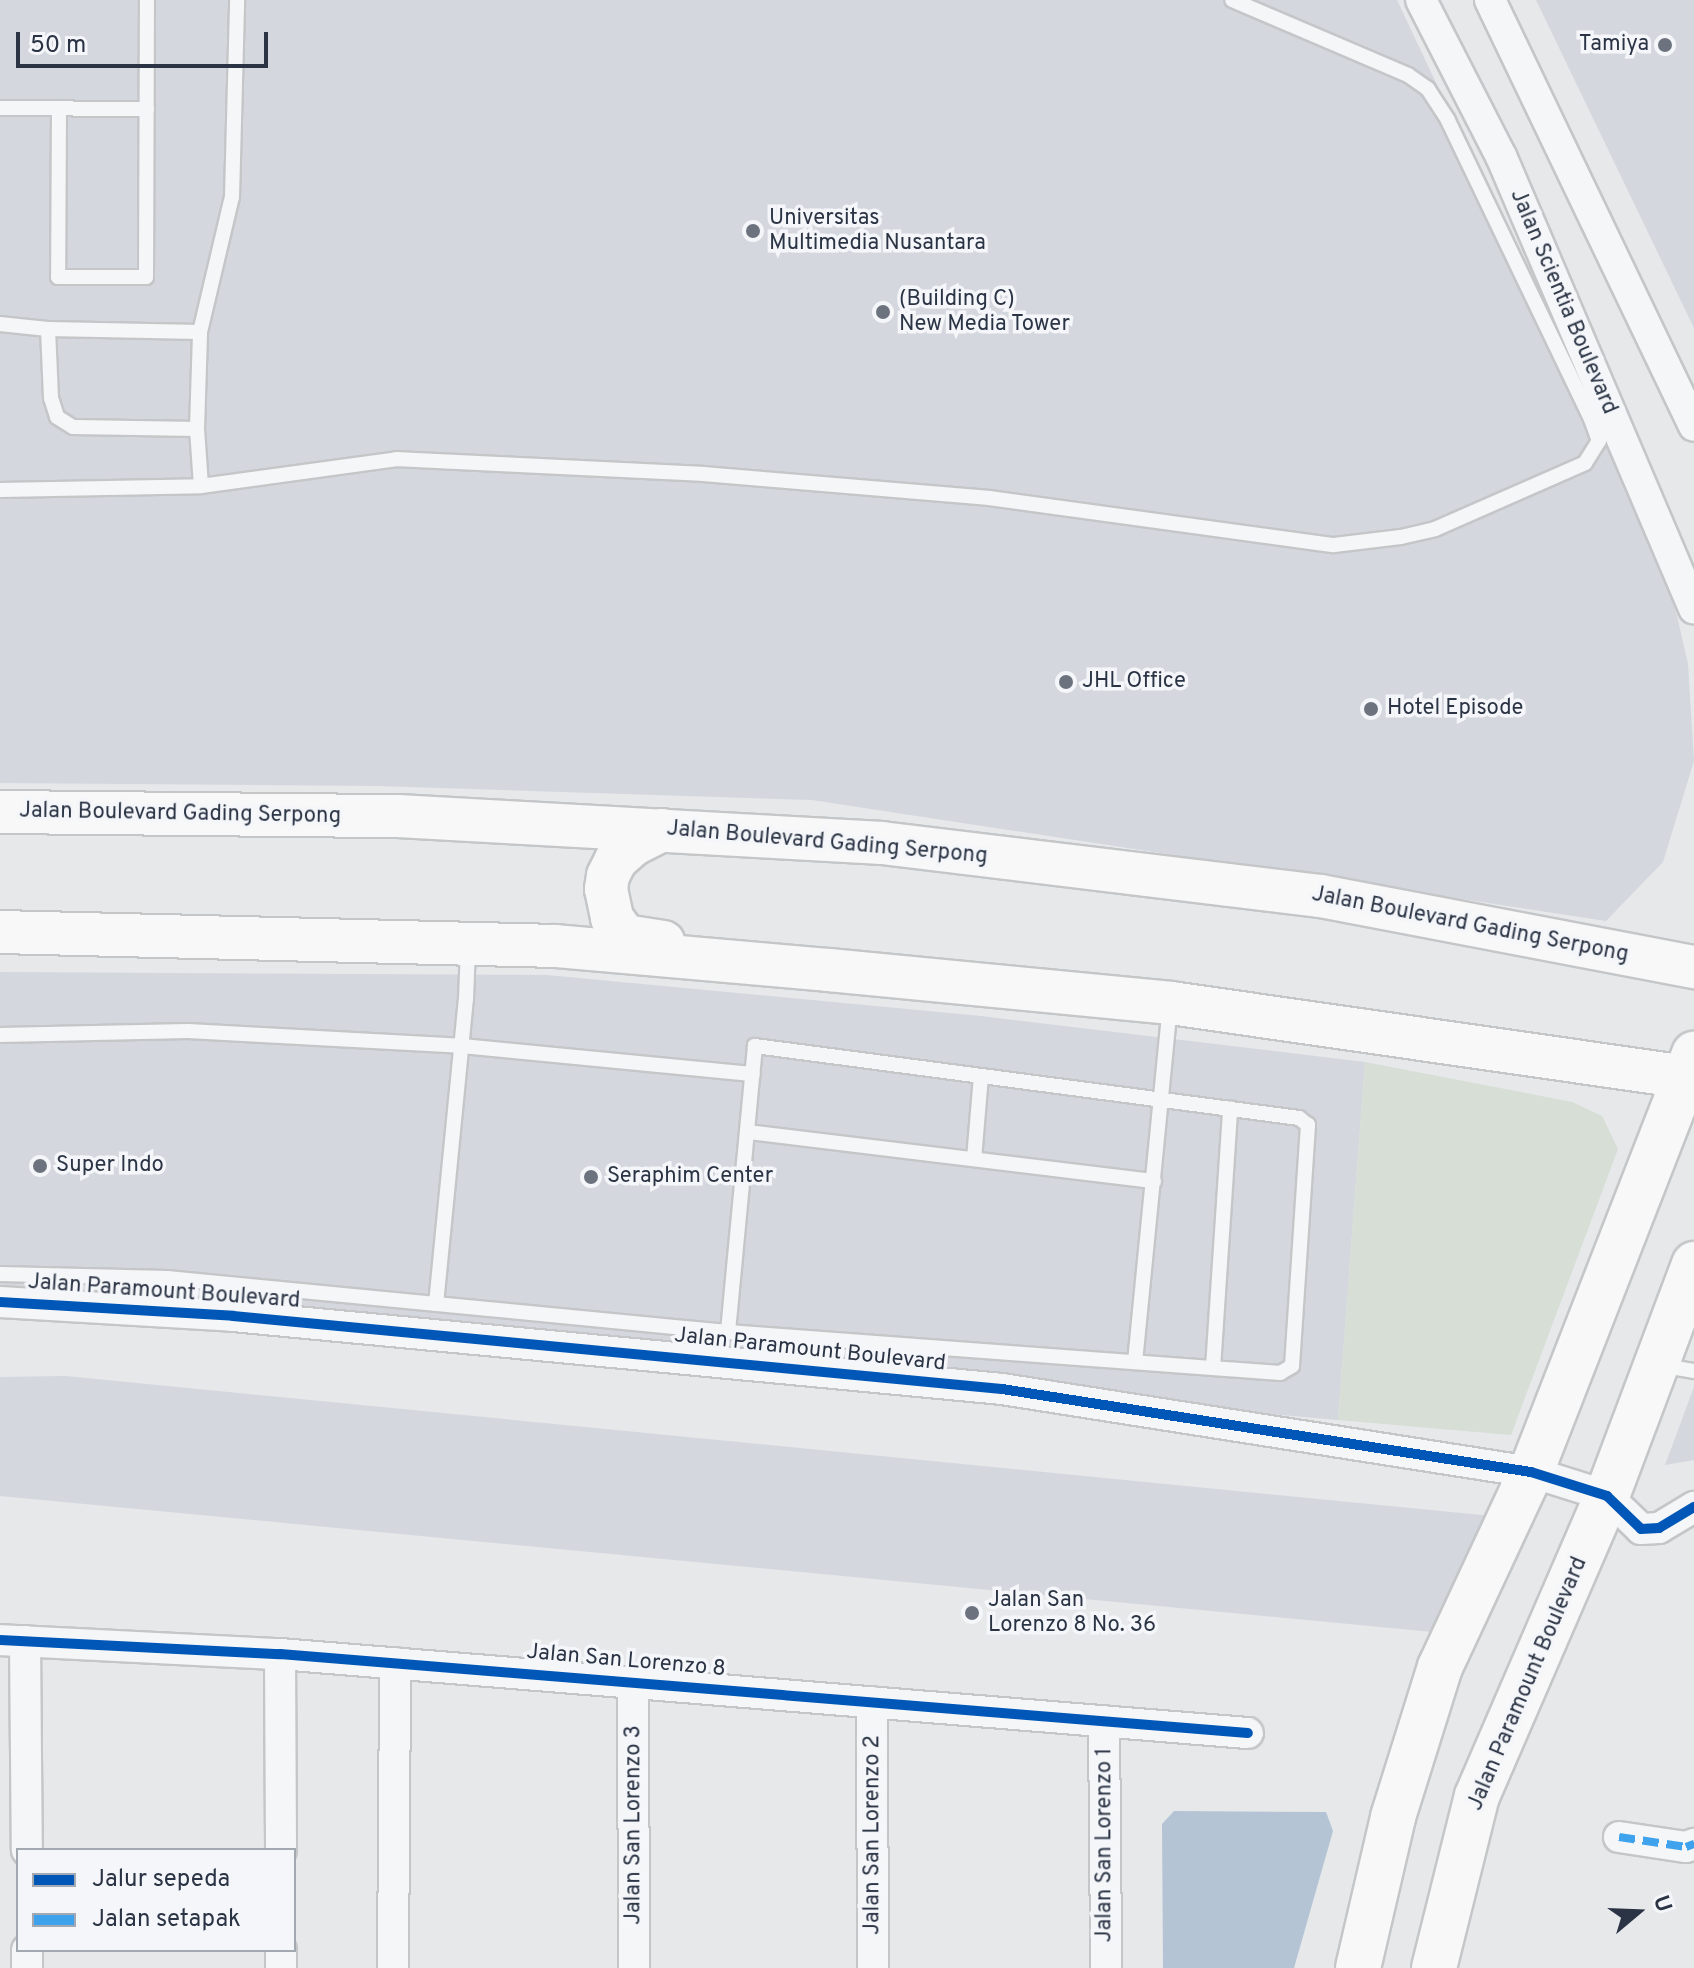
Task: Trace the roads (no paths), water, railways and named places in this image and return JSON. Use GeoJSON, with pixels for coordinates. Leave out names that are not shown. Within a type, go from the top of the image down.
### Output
{"type":"FeatureCollection","features":[{"type":"Feature","properties":{"kind":"main road","name":"Jalan Boulevard Gading Serpong"},"geometry":{"type":"LineString","coordinates":[[0,812],[398,816],[882,843],[1321,896],[1694,967]]}},
{"type":"Feature","properties":{"kind":"main road"},"geometry":{"type":"LineString","coordinates":[[398,816],[423,837],[557,841],[579,852],[588,869],[594,900],[580,924],[555,946]]}},
{"type":"Feature","properties":{"kind":"main road"},"geometry":{"type":"LineString","coordinates":[[662,830],[633,845],[616,860],[608,876],[612,918],[625,936],[642,941],[807,950],[829,970]]}},
{"type":"Feature","properties":{"kind":"main road"},"geometry":{"type":"LineString","coordinates":[[0,932],[555,946],[1171,1003],[1691,1069],[1531,1472],[1440,1667],[1393,1817],[1358,1968]]}},
{"type":"Feature","properties":{"kind":"main road","name":"Jalan Paramount Boulevard"},"geometry":{"type":"LineString","coordinates":[[1434,1968],[1477,1796],[1607,1496],[1675,1367],[1694,1264]]}},
{"type":"Feature","properties":{"kind":"street","name":"Jalan Scientia Boulevard"},"geometry":{"type":"LineString","coordinates":[[1421,0],[1501,156],[1694,609]]}},
{"type":"Feature","properties":{"kind":"street"},"geometry":{"type":"LineString","coordinates":[[1490,0],[1694,426]]}},
{"type":"Feature","properties":{"kind":"street","name":"Jalan Paramount Boulevard"},"geometry":{"type":"LineString","coordinates":[[0,1302],[308,1322],[1002,1389],[1531,1472],[1607,1496]]}},
{"type":"Feature","properties":{"kind":"street"},"geometry":{"type":"LineString","coordinates":[[1607,1496],[1641,1529],[1659,1528],[1694,1507]]}},
{"type":"Feature","properties":{"kind":"street"},"geometry":{"type":"LineString","coordinates":[[13,1640],[27,1848]]}},
{"type":"Feature","properties":{"kind":"street","name":"Jalan San Lorenzo 8"},"geometry":{"type":"LineString","coordinates":[[13,1640],[280,1654],[1248,1733]]}},
{"type":"Feature","properties":{"kind":"street"},"geometry":{"type":"LineString","coordinates":[[280,1654],[281,1848]]}},
{"type":"Feature","properties":{"kind":"street"},"geometry":{"type":"LineString","coordinates":[[393,1968],[395,1663]]}},
{"type":"Feature","properties":{"kind":"street","name":"Jalan San Lorenzo 3"},"geometry":{"type":"LineString","coordinates":[[633,1682],[634,1968]]}},
{"type":"Feature","properties":{"kind":"street","name":"Jalan San Lorenzo 2"},"geometry":{"type":"LineString","coordinates":[[872,1702],[873,1968]]}},
{"type":"Feature","properties":{"kind":"street","name":"Jalan San Lorenzo 1"},"geometry":{"type":"LineString","coordinates":[[1104,1721],[1106,1968]]}},
{"type":"Feature","properties":{"kind":"street"},"geometry":{"type":"LineString","coordinates":[[1619,1837],[1686,1847],[1694,1844]]}},
{"type":"Feature","properties":{"kind":"lane"},"geometry":{"type":"LineString","coordinates":[[59,108],[58,277],[146,277],[147,0]]}},
{"type":"Feature","properties":{"kind":"lane"},"geometry":{"type":"LineString","coordinates":[[201,486],[197,429],[200,332],[232,197],[237,0]]}},
{"type":"Feature","properties":{"kind":"lane"},"geometry":{"type":"LineString","coordinates":[[0,490],[201,486],[397,459],[704,474],[989,498],[1334,545],[1401,537],[1435,529],[1585,463],[1599,441],[1591,419],[1448,120],[1428,89],[1408,75],[1232,0]]}},
{"type":"Feature","properties":{"kind":"lane"},"geometry":{"type":"LineString","coordinates":[[0,108],[147,109]]}},
{"type":"Feature","properties":{"kind":"lane"},"geometry":{"type":"LineString","coordinates":[[0,324],[48,329],[200,332]]}},
{"type":"Feature","properties":{"kind":"lane"},"geometry":{"type":"LineString","coordinates":[[48,329],[51,398],[57,417],[73,427],[197,429]]}},
{"type":"Feature","properties":{"kind":"lane"},"geometry":{"type":"LineString","coordinates":[[436,1304],[468,943]]}},
{"type":"Feature","properties":{"kind":"lane"},"geometry":{"type":"LineString","coordinates":[[1135,1362],[1171,1003]]}},
{"type":"Feature","properties":{"kind":"lane"},"geometry":{"type":"LineString","coordinates":[[0,1035],[188,1031],[461,1046],[753,1074]]}},
{"type":"Feature","properties":{"kind":"lane"},"geometry":{"type":"LineString","coordinates":[[0,1274],[167,1278],[728,1332],[1280,1373],[1290,1370],[1309,1130],[1305,1120],[1299,1118],[755,1046],[728,1332]]}},
{"type":"Feature","properties":{"kind":"lane"},"geometry":{"type":"LineString","coordinates":[[974,1159],[981,1076]]}},
{"type":"Feature","properties":{"kind":"lane"},"geometry":{"type":"LineString","coordinates":[[1213,1368],[1230,1109]]}},
{"type":"Feature","properties":{"kind":"lane"},"geometry":{"type":"LineString","coordinates":[[748,1132],[1154,1181]]}},
{"type":"Feature","properties":{"kind":"water"},"geometry":{"type":"Polygon","coordinates":[[[1174,1811],[1326,1812],[1333,1831],[1294,1968],[1163,1968],[1162,1824],[1174,1811]]]}},
{"type":"Feature","properties":{"kind":"place","name":"Tamiya"},"geometry":{"type":"Point","coordinates":[1665,45]}},
{"type":"Feature","properties":{"kind":"place","name":"Universitas Multimedia Nusantara"},"geometry":{"type":"Point","coordinates":[753,231]}},
{"type":"Feature","properties":{"kind":"place","name":"(Building C) New Media Tower"},"geometry":{"type":"Point","coordinates":[883,312]}},
{"type":"Feature","properties":{"kind":"place","name":"JHL Office"},"geometry":{"type":"Point","coordinates":[1066,682]}},
{"type":"Feature","properties":{"kind":"place","name":"Hotel Episode"},"geometry":{"type":"Point","coordinates":[1371,709]}},
{"type":"Feature","properties":{"kind":"place","name":"Super Indo"},"geometry":{"type":"Point","coordinates":[40,1166]}},
{"type":"Feature","properties":{"kind":"place","name":"Seraphim Center"},"geometry":{"type":"Point","coordinates":[591,1177]}},
{"type":"Feature","properties":{"kind":"place","name":"Jalan San Lorenzo 8 No. 36"},"geometry":{"type":"Point","coordinates":[972,1613]}}]}
